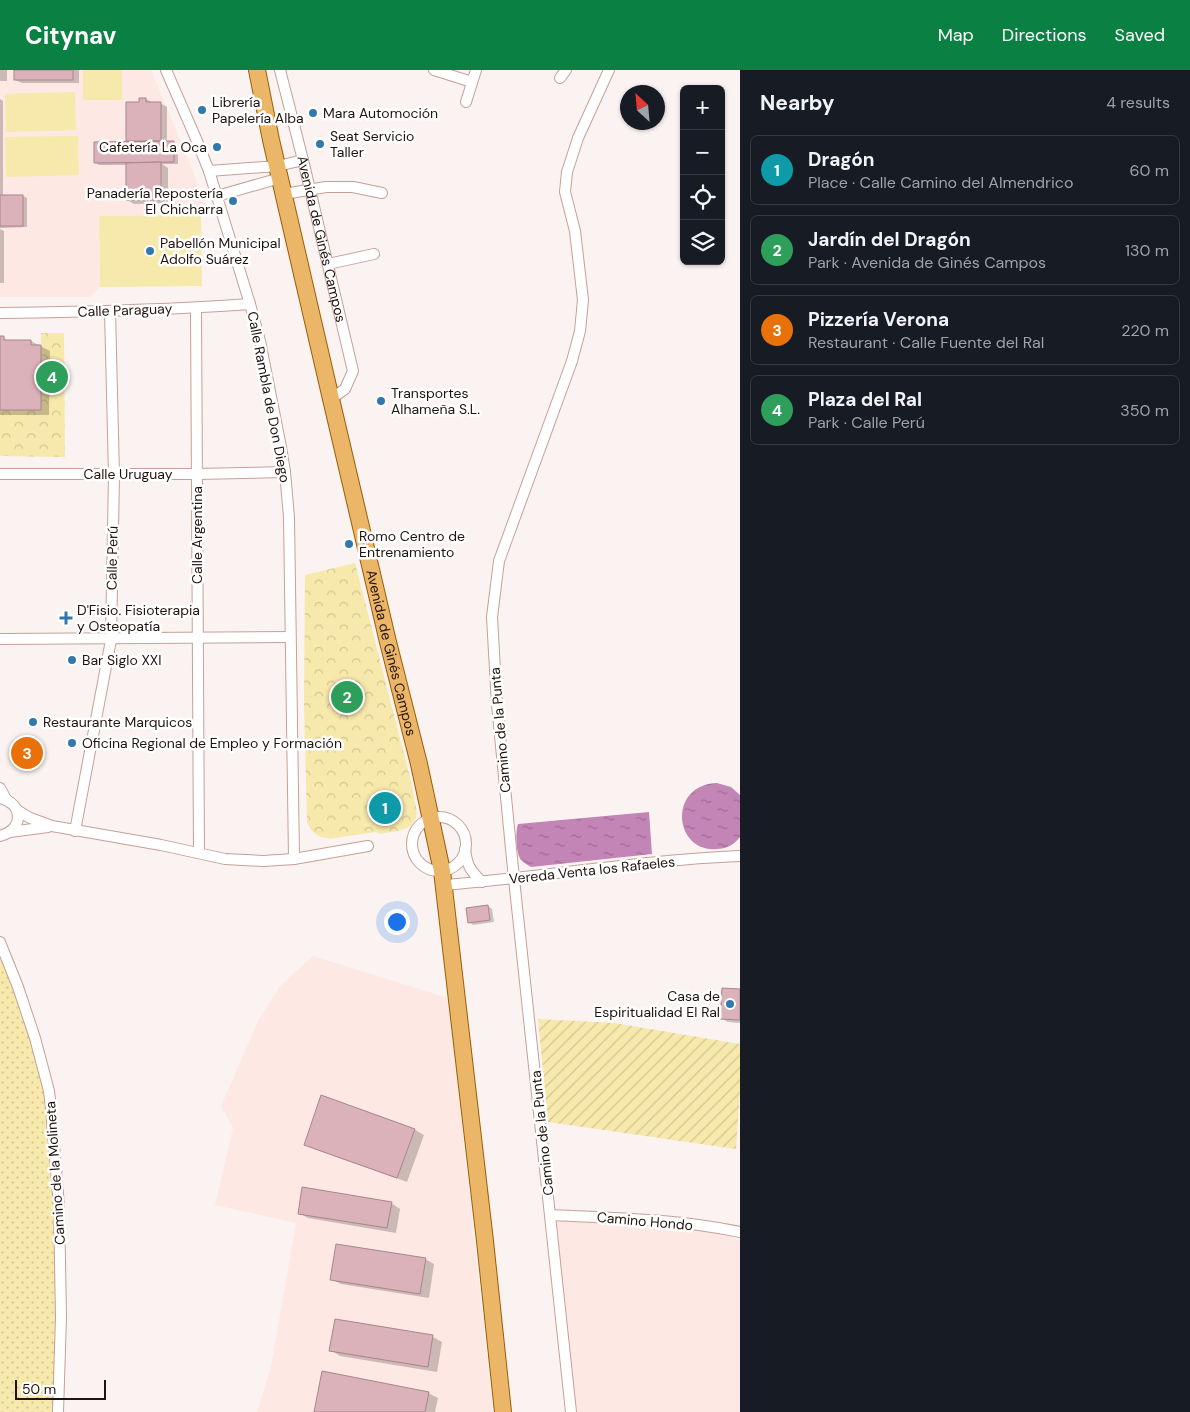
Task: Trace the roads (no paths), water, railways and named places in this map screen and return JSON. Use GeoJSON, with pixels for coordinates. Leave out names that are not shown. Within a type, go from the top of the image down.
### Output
{"type":"FeatureCollection","features":[{"type":"Feature","properties":{"kind":"main road","name":"Avenida de Ginés Campos"},"geometry":{"type":"LineString","coordinates":[[250,70],[279,172],[431,818],[443,878],[503,1412]]}},
{"type":"Feature","properties":{"kind":"main road","name":"Avenida de Ginés Campos"},"geometry":{"type":"LineString","coordinates":[[258,70],[271,140]]}},
{"type":"Feature","properties":{"kind":"street","name":"Calle Rambla de Don Diego"},"geometry":{"type":"LineString","coordinates":[[166,70],[209,171],[250,304],[262,350],[285,472],[289,517],[294,859]]}},
{"type":"Feature","properties":{"kind":"street","name":"Avenida de Ginés Campos"},"geometry":{"type":"LineString","coordinates":[[280,70],[353,371],[345,389],[331,399]]}},
{"type":"Feature","properties":{"kind":"street"},"geometry":{"type":"LineString","coordinates":[[434,70],[472,82]]}},
{"type":"Feature","properties":{"kind":"street"},"geometry":{"type":"LineString","coordinates":[[466,102],[476,70]]}},
{"type":"Feature","properties":{"kind":"street","name":"Camino de la Punta"},"geometry":{"type":"LineString","coordinates":[[571,1412],[514,879],[497,705],[492,617],[499,561],[572,361],[580,331],[583,300],[575,231],[565,192],[567,172],[578,138],[608,70]]}},
{"type":"Feature","properties":{"kind":"street"},"geometry":{"type":"LineString","coordinates":[[216,196],[279,172],[303,160]]}},
{"type":"Feature","properties":{"kind":"street"},"geometry":{"type":"LineString","coordinates":[[209,171],[279,172]]}},
{"type":"Feature","properties":{"kind":"street"},"geometry":{"type":"LineString","coordinates":[[284,194],[326,187],[353,187],[382,193]]}},
{"type":"Feature","properties":{"kind":"street"},"geometry":{"type":"LineString","coordinates":[[328,264],[374,254]]}},
{"type":"Feature","properties":{"kind":"street","name":"Calle Paraguay"},"geometry":{"type":"LineString","coordinates":[[0,313],[196,308],[250,304]]}},
{"type":"Feature","properties":{"kind":"street","name":"Calle Argentina"},"geometry":{"type":"LineString","coordinates":[[196,308],[199,853]]}},
{"type":"Feature","properties":{"kind":"street","name":"Calle Perú"},"geometry":{"type":"LineString","coordinates":[[75,831],[111,640],[114,475],[110,311]]}},
{"type":"Feature","properties":{"kind":"street","name":"Calle Uruguay"},"geometry":{"type":"LineString","coordinates":[[0,474],[114,475],[285,472]]}},
{"type":"Feature","properties":{"kind":"street"},"geometry":{"type":"LineString","coordinates":[[0,639],[111,640],[198,637],[290,637]]}},
{"type":"Feature","properties":{"kind":"street"},"geometry":{"type":"LineString","coordinates":[[0,788],[3,798],[11,802],[17,810],[30,818],[52,826],[160,845],[224,859],[263,861],[294,859],[368,846]]}},
{"type":"Feature","properties":{"kind":"street"},"geometry":{"type":"LineString","coordinates":[[0,847],[5,834],[16,825],[18,820],[17,810]]}},
{"type":"Feature","properties":{"kind":"street"},"geometry":{"type":"LineString","coordinates":[[465,849],[462,857],[450,868],[443,878],[418,862],[412,845],[413,836],[417,828],[431,818],[440,817],[456,823],[462,830],[465,839],[466,862],[472,872],[482,882]]}},
{"type":"Feature","properties":{"kind":"street"},"geometry":{"type":"LineString","coordinates":[[5,834],[29,828],[52,826]]}},
{"type":"Feature","properties":{"kind":"street","name":"Vereda Venta los Rafaeles"},"geometry":{"type":"LineString","coordinates":[[443,878],[482,882],[695,858],[740,856]]}},
{"type":"Feature","properties":{"kind":"street","name":"Camino de la Molineta"},"geometry":{"type":"LineString","coordinates":[[0,942],[35,1038],[52,1108],[59,1215],[61,1316],[58,1412]]}},
{"type":"Feature","properties":{"kind":"street","name":"Camino Hondo"},"geometry":{"type":"LineString","coordinates":[[550,1215],[647,1220],[740,1232]]}},
{"type":"Feature","properties":{"kind":"water"},"geometry":{"type":"Polygon","coordinates":[[[717,783],[731,787],[740,795],[740,837],[730,846],[717,849],[703,847],[692,841],[685,830],[682,818],[684,806],[690,795],[701,787],[717,783]]]}},
{"type":"Feature","properties":{"kind":"water"},"geometry":{"type":"Polygon","coordinates":[[[649,812],[652,854],[531,867],[519,857],[516,843],[518,824],[649,812]]]}},
{"type":"Feature","properties":{"kind":"place","name":"Librería Papelería Alba"},"geometry":{"type":"Point","coordinates":[202,110]}},
{"type":"Feature","properties":{"kind":"place","name":"Mara Automoción"},"geometry":{"type":"Point","coordinates":[313,113]}},
{"type":"Feature","properties":{"kind":"place","name":"Seat Servicio Taller"},"geometry":{"type":"Point","coordinates":[320,144]}},
{"type":"Feature","properties":{"kind":"place","name":"Cafetería La Oca"},"geometry":{"type":"Point","coordinates":[217,147]}},
{"type":"Feature","properties":{"kind":"place","name":"Panadería Repostería El Chicharra"},"geometry":{"type":"Point","coordinates":[233,201]}},
{"type":"Feature","properties":{"kind":"place","name":"Pabellón Municipal Adolfo Suárez"},"geometry":{"type":"Point","coordinates":[150,251]}},
{"type":"Feature","properties":{"kind":"place","name":"Plaza del Ral"},"geometry":{"type":"Point","coordinates":[52,377]}},
{"type":"Feature","properties":{"kind":"place","name":"Transportes Alhameña S.L."},"geometry":{"type":"Point","coordinates":[381,401]}},
{"type":"Feature","properties":{"kind":"place","name":"Romo Centro de Entrenamiento"},"geometry":{"type":"Point","coordinates":[349,544]}},
{"type":"Feature","properties":{"kind":"place","name":"D'Fisio. Fisioterapia y Osteopatía"},"geometry":{"type":"Point","coordinates":[66,618]}},
{"type":"Feature","properties":{"kind":"place","name":"Bar Siglo XXI"},"geometry":{"type":"Point","coordinates":[72,660]}},
{"type":"Feature","properties":{"kind":"place","name":"Jardín del Dragón"},"geometry":{"type":"Point","coordinates":[347,697]}},
{"type":"Feature","properties":{"kind":"place","name":"Restaurante Marquicos"},"geometry":{"type":"Point","coordinates":[33,722]}},
{"type":"Feature","properties":{"kind":"place","name":"Oficina Regional de Empleo y Formación"},"geometry":{"type":"Point","coordinates":[72,743]}},
{"type":"Feature","properties":{"kind":"place","name":"Pizzería Verona"},"geometry":{"type":"Point","coordinates":[27,753]}},
{"type":"Feature","properties":{"kind":"place","name":"Dragón"},"geometry":{"type":"Point","coordinates":[385,808]}},
{"type":"Feature","properties":{"kind":"place","name":"Casa de Espiritualidad El Ral"},"geometry":{"type":"Point","coordinates":[730,1004]}}]}
